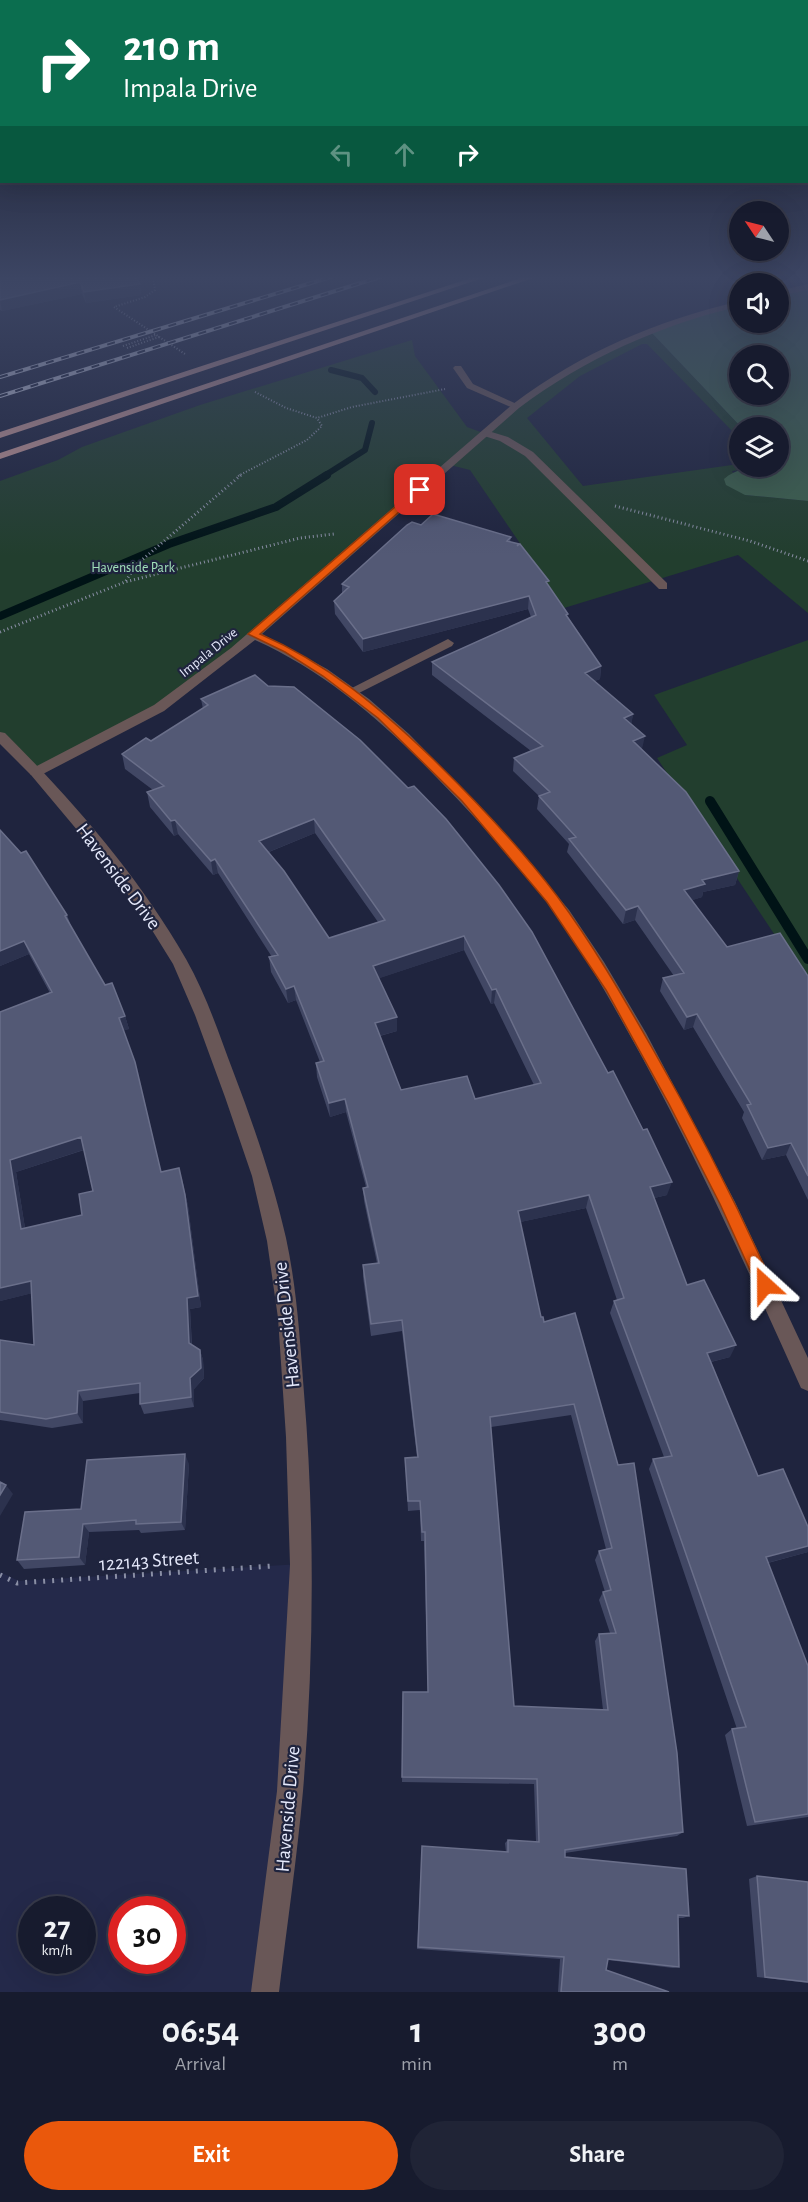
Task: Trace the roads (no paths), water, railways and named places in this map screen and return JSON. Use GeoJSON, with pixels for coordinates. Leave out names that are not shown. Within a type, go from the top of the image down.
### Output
{"type":"FeatureCollection","features":[{"type":"Feature","properties":{"kind":"highway"},"geometry":{"type":"LineString","coordinates":[[0,435],[198,370]]}},
{"type":"Feature","properties":{"kind":"highway"},"geometry":{"type":"LineString","coordinates":[[0,456],[257,370]]}},
{"type":"Feature","properties":{"kind":"highway"},"geometry":{"type":"LineString","coordinates":[[0,464],[74,432]]}},
{"type":"Feature","properties":{"kind":"street"},"geometry":{"type":"LineString","coordinates":[[459,370],[470,386],[516,406]]}},
{"type":"Feature","properties":{"kind":"street","name":"Impala Drive"},"geometry":{"type":"LineString","coordinates":[[36,772],[159,708],[190,687],[516,406],[566,370]]}},
{"type":"Feature","properties":{"kind":"street"},"geometry":{"type":"LineString","coordinates":[[485,433],[504,439],[529,454],[663,586]]}},
{"type":"Feature","properties":{"kind":"street"},"geometry":{"type":"LineString","coordinates":[[253,634],[288,650],[352,692],[382,716],[488,822],[552,899],[611,987],[683,1116],[727,1201],[808,1381]]}},
{"type":"Feature","properties":{"kind":"street"},"geometry":{"type":"LineString","coordinates":[[352,692],[448,643]]}},
{"type":"Feature","properties":{"kind":"street","name":"Havenside Drive"},"geometry":{"type":"LineString","coordinates":[[0,736],[36,772],[114,864],[147,910],[180,963],[207,1025],[261,1176],[277,1241],[288,1318],[297,1437],[302,1565],[291,1791],[265,1992]]}},
{"type":"Feature","properties":{"kind":"waterway"},"geometry":{"type":"LineString","coordinates":[[331,370],[362,378],[375,392]]}},
{"type":"Feature","properties":{"kind":"waterway"},"geometry":{"type":"LineString","coordinates":[[324,476],[365,450],[372,423]]}},
{"type":"Feature","properties":{"kind":"waterway"},"geometry":{"type":"LineString","coordinates":[[0,616],[169,544],[276,507],[327,475]]}},
{"type":"Feature","properties":{"kind":"waterway"},"geometry":{"type":"LineString","coordinates":[[710,801],[808,959]]}},
{"type":"Feature","properties":{"kind":"railway"},"geometry":{"type":"LineString","coordinates":[[0,377],[23,370]]}},
{"type":"Feature","properties":{"kind":"railway"},"geometry":{"type":"LineString","coordinates":[[0,396],[83,370]]}},
{"type":"Feature","properties":{"kind":"park label","name":"Havenside Park"},"geometry":{"type":"Point","coordinates":[133,567]}}]}
